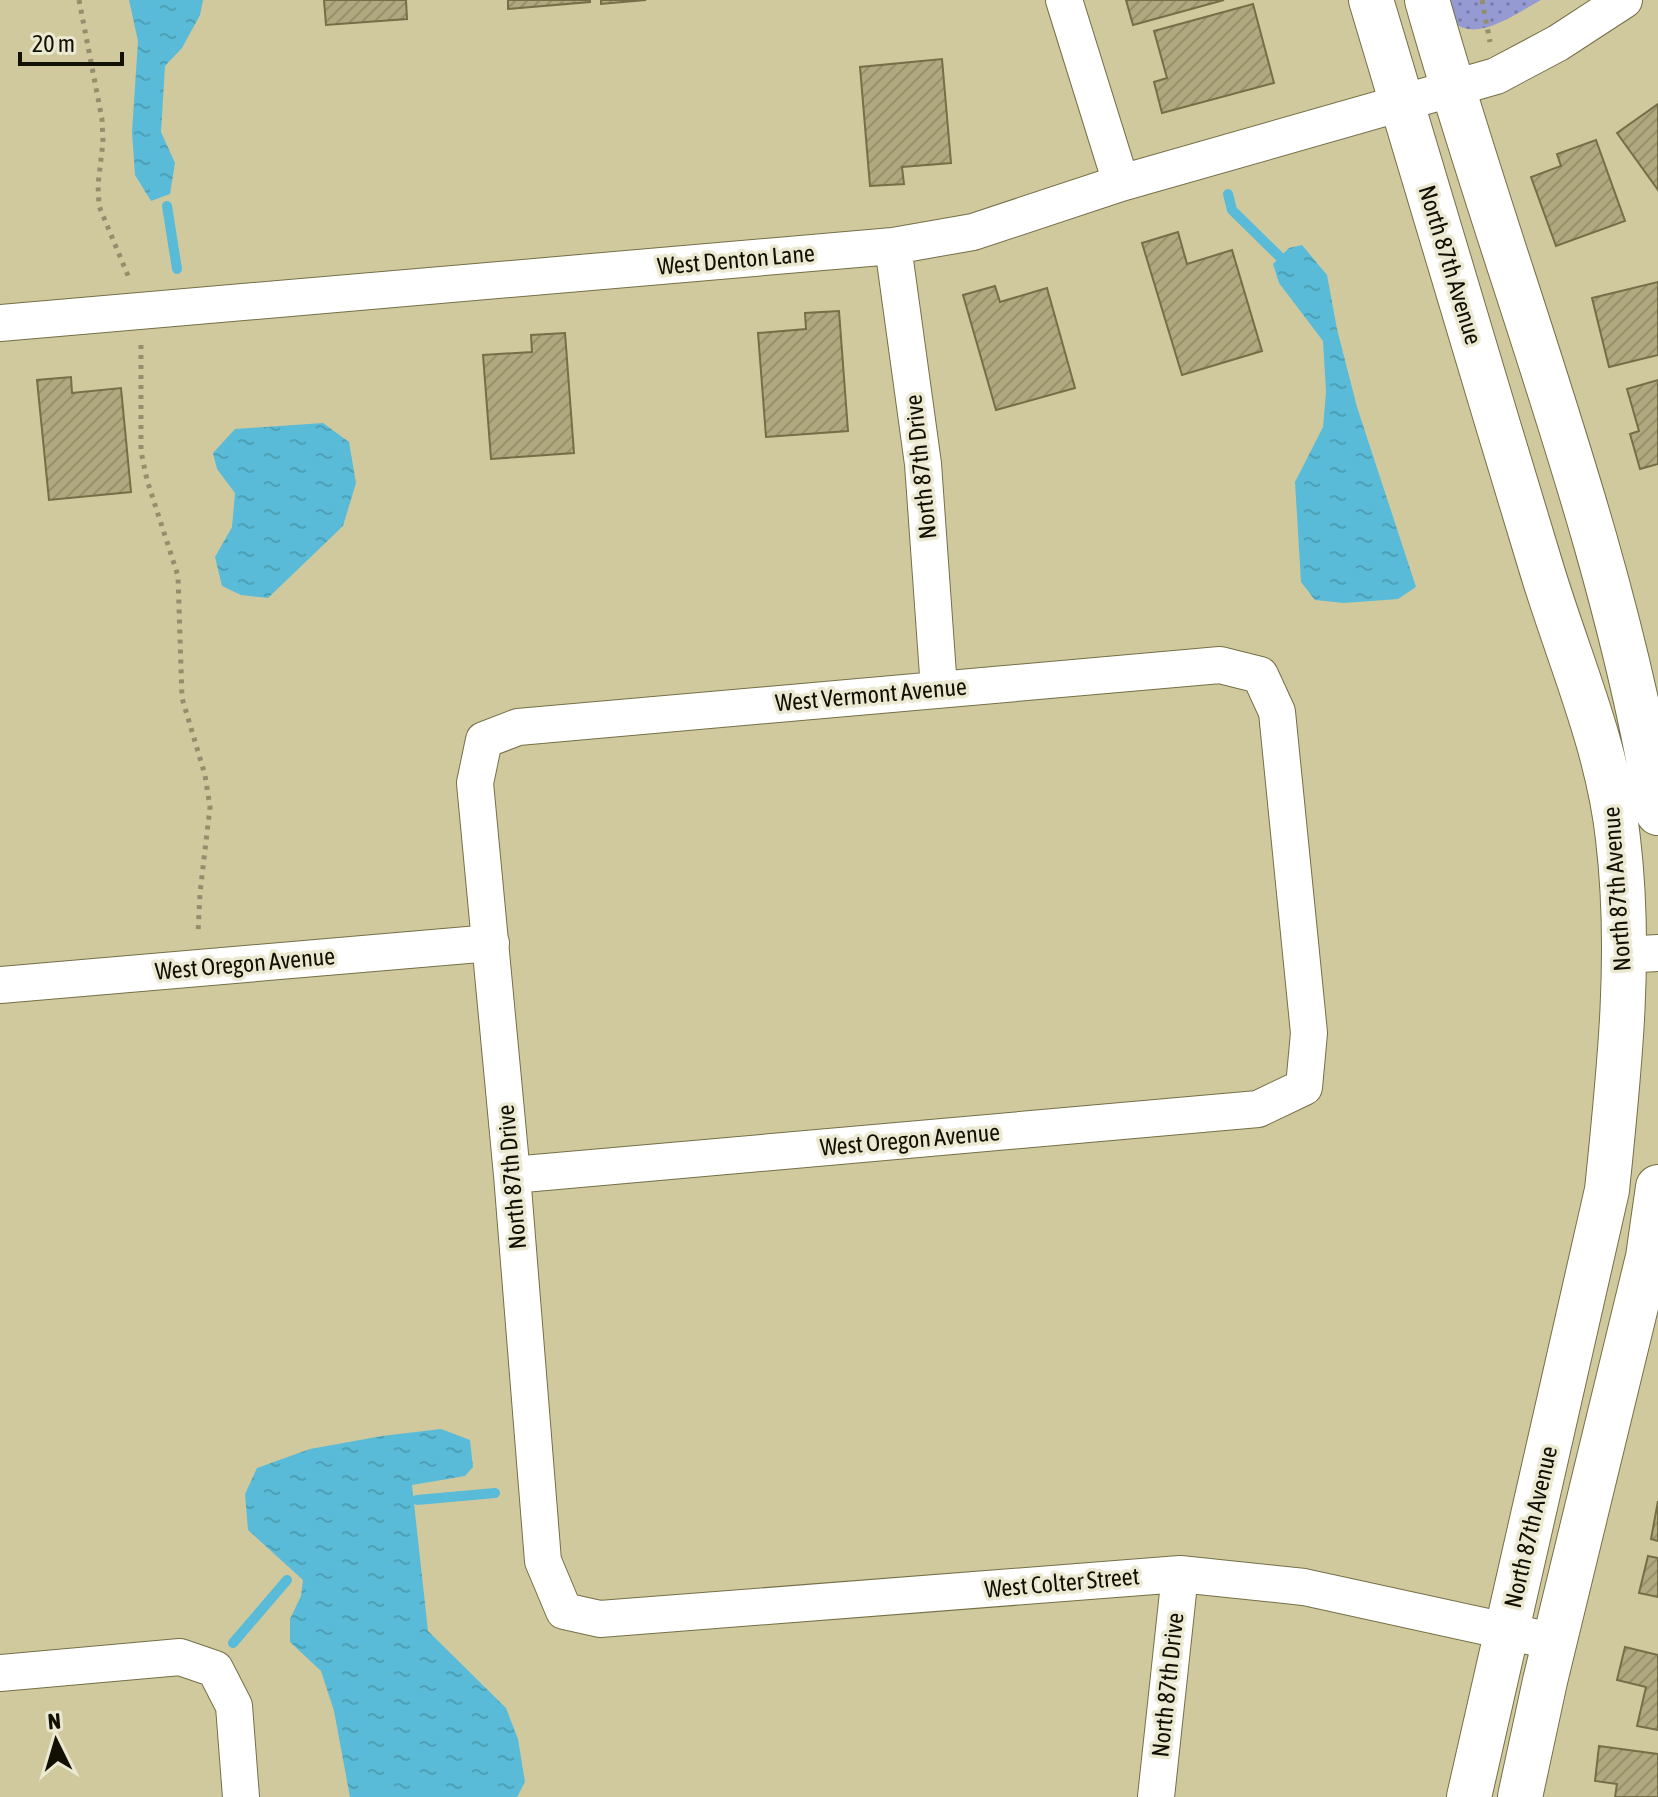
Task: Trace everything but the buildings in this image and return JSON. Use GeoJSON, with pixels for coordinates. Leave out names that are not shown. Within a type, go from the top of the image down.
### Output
{"type":"FeatureCollection","features":[{"type":"Feature","properties":{"kind":"street"},"geometry":{"type":"LineString","coordinates":[[1064,0],[1121,183]]}},
{"type":"Feature","properties":{"kind":"street","name":"North 87th Avenue"},"geometry":{"type":"LineString","coordinates":[[1371,0],[1558,624],[1603,755],[1641,954],[1616,1109],[1607,1190],[1469,1797]]}},
{"type":"Feature","properties":{"kind":"street","name":"North 87th Avenue"},"geometry":{"type":"LineString","coordinates":[[1427,0],[1452,89],[1572,457],[1629,665],[1658,813]]}},
{"type":"Feature","properties":{"kind":"street","name":"West Denton Lane"},"geometry":{"type":"LineString","coordinates":[[0,323],[893,246],[973,232],[1121,183],[1496,76],[1558,43],[1624,0]]}},
{"type":"Feature","properties":{"kind":"street","name":"North 87th Drive"},"geometry":{"type":"LineString","coordinates":[[893,246],[923,464],[939,689]]}},
{"type":"Feature","properties":{"kind":"street","name":"West Vermont Avenue"},"geometry":{"type":"LineString","coordinates":[[484,740],[518,727],[1220,665],[1260,675],[1277,712],[1309,1033],[1304,1087]]}},
{"type":"Feature","properties":{"kind":"street","name":"North 87th Drive"},"geometry":{"type":"LineString","coordinates":[[484,740],[475,783],[512,1175],[543,1561],[564,1611]]}},
{"type":"Feature","properties":{"kind":"street","name":"West Oregon Avenue"},"geometry":{"type":"LineString","coordinates":[[0,985],[491,943]]}},
{"type":"Feature","properties":{"kind":"street","name":"West Oregon Avenue"},"geometry":{"type":"LineString","coordinates":[[512,1175],[1258,1109],[1304,1087]]}},
{"type":"Feature","properties":{"kind":"street"},"geometry":{"type":"LineString","coordinates":[[1520,1797],[1545,1681],[1648,1257],[1658,1187]]}},
{"type":"Feature","properties":{"kind":"street","name":"North 87th Drive"},"geometry":{"type":"LineString","coordinates":[[1156,1797],[1180,1574]]}},
{"type":"Feature","properties":{"kind":"street","name":"West Colter Street"},"geometry":{"type":"LineString","coordinates":[[564,1611],[600,1619],[1180,1574],[1304,1587],[1556,1642]]}},
{"type":"Feature","properties":{"kind":"street"},"geometry":{"type":"LineString","coordinates":[[0,1673],[180,1657],[215,1669],[234,1706],[241,1797]]}},
{"type":"Feature","properties":{"kind":"path"},"geometry":{"type":"LineString","coordinates":[[79,0],[102,119],[99,206],[130,284]]}},
{"type":"Feature","properties":{"kind":"path"},"geometry":{"type":"LineString","coordinates":[[141,340],[141,451],[147,480],[178,576],[182,698],[205,775],[210,807],[200,893],[199,941]]}},
{"type":"Feature","properties":{"kind":"shaded area"},"geometry":{"type":"Polygon","coordinates":[[[1437,0],[1541,0],[1498,23],[1471,29],[1458,26],[1437,0]]]}},
{"type":"Feature","properties":{"kind":"water"},"geometry":{"type":"Polygon","coordinates":[[[129,0],[203,0],[200,15],[182,48],[165,66],[161,132],[175,163],[170,194],[151,201],[135,175],[132,132],[138,41],[129,0]]]}},
{"type":"Feature","properties":{"kind":"water"},"geometry":{"type":"Polygon","coordinates":[[[1302,245],[1327,275],[1357,407],[1416,587],[1398,599],[1344,603],[1315,600],[1301,582],[1295,482],[1323,427],[1326,392],[1323,341],[1279,283],[1273,264],[1289,248],[1302,245]]]}},
{"type":"Feature","properties":{"kind":"water"},"geometry":{"type":"Polygon","coordinates":[[[323,423],[349,442],[356,483],[343,526],[268,598],[241,595],[222,586],[215,557],[232,527],[235,493],[217,469],[213,453],[235,429],[323,423]]]}},
{"type":"Feature","properties":{"kind":"water"},"geometry":{"type":"Polygon","coordinates":[[[441,1429],[470,1440],[473,1467],[465,1476],[412,1485],[428,1631],[506,1708],[518,1739],[525,1782],[517,1797],[350,1797],[334,1711],[321,1671],[290,1642],[290,1619],[301,1596],[303,1580],[248,1530],[245,1494],[257,1468],[310,1449],[441,1429]]]}},
{"type":"Feature","properties":{"kind":"waterway"},"geometry":{"type":"LineString","coordinates":[[1228,194],[1232,210],[1284,261]]}},
{"type":"Feature","properties":{"kind":"waterway"},"geometry":{"type":"LineString","coordinates":[[167,206],[177,269]]}},
{"type":"Feature","properties":{"kind":"waterway"},"geometry":{"type":"LineString","coordinates":[[417,1500],[495,1493]]}},
{"type":"Feature","properties":{"kind":"waterway"},"geometry":{"type":"LineString","coordinates":[[233,1643],[287,1580]]}}]}
